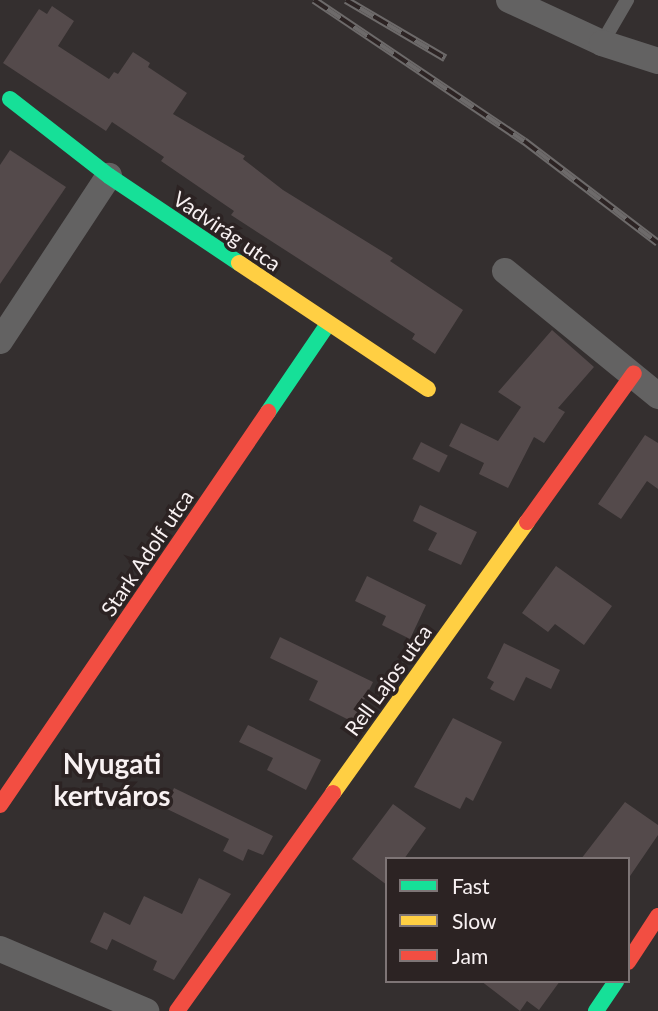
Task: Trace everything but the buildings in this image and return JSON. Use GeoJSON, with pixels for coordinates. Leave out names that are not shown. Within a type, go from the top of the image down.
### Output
{"type":"FeatureCollection","features":[{"type":"Feature","properties":{"kind":"street"},"geometry":{"type":"LineString","coordinates":[[509,0],[602,43],[658,61]]}},
{"type":"Feature","properties":{"kind":"street","name":"Vadvirág utca"},"geometry":{"type":"LineString","coordinates":[[10,99],[109,176],[428,389]]}},
{"type":"Feature","properties":{"kind":"street"},"geometry":{"type":"LineString","coordinates":[[0,341],[109,176]]}},
{"type":"Feature","properties":{"kind":"street"},"geometry":{"type":"LineString","coordinates":[[505,271],[634,373],[658,396]]}},
{"type":"Feature","properties":{"kind":"street","name":"Stark Adolf utca"},"geometry":{"type":"LineString","coordinates":[[0,805],[328,324]]}},
{"type":"Feature","properties":{"kind":"street","name":"Rell Lajos utca"},"geometry":{"type":"LineString","coordinates":[[177,1011],[634,373]]}},
{"type":"Feature","properties":{"kind":"street"},"geometry":{"type":"LineString","coordinates":[[642,953],[658,916]]}},
{"type":"Feature","properties":{"kind":"street"},"geometry":{"type":"LineString","coordinates":[[0,949],[146,1011]]}},
{"type":"Feature","properties":{"kind":"street"},"geometry":{"type":"LineString","coordinates":[[596,1011],[615,983]]}},
{"type":"Feature","properties":{"kind":"lane"},"geometry":{"type":"LineString","coordinates":[[602,43],[627,0]]}},
{"type":"Feature","properties":{"kind":"railway"},"geometry":{"type":"LineString","coordinates":[[314,0],[524,141],[658,243]]}},
{"type":"Feature","properties":{"kind":"railway"},"geometry":{"type":"LineString","coordinates":[[346,0],[445,58]]}},
{"type":"Feature","properties":{"kind":"traffic: fast"},"geometry":{"type":"LineString","coordinates":[[10,99],[109,176],[239,263]]}},
{"type":"Feature","properties":{"kind":"traffic: fast"},"geometry":{"type":"LineString","coordinates":[[268,412],[328,324]]}},
{"type":"Feature","properties":{"kind":"traffic: fast"},"geometry":{"type":"LineString","coordinates":[[596,1011],[615,983]]}},
{"type":"Feature","properties":{"kind":"traffic: slow"},"geometry":{"type":"LineString","coordinates":[[239,263],[428,389]]}},
{"type":"Feature","properties":{"kind":"traffic: slow"},"geometry":{"type":"LineString","coordinates":[[333,793],[527,522]]}},
{"type":"Feature","properties":{"kind":"traffic: jam"},"geometry":{"type":"LineString","coordinates":[[527,522],[634,373]]}},
{"type":"Feature","properties":{"kind":"traffic: jam"},"geometry":{"type":"LineString","coordinates":[[0,805],[268,412]]}},
{"type":"Feature","properties":{"kind":"traffic: jam"},"geometry":{"type":"LineString","coordinates":[[177,1011],[333,793]]}},
{"type":"Feature","properties":{"kind":"traffic: jam"},"geometry":{"type":"LineString","coordinates":[[630,959],[658,916]]}},
{"type":"Feature","properties":{"kind":"district","name":"Nyugati kertváros"},"geometry":{"type":"Point","coordinates":[112,779]}}]}
